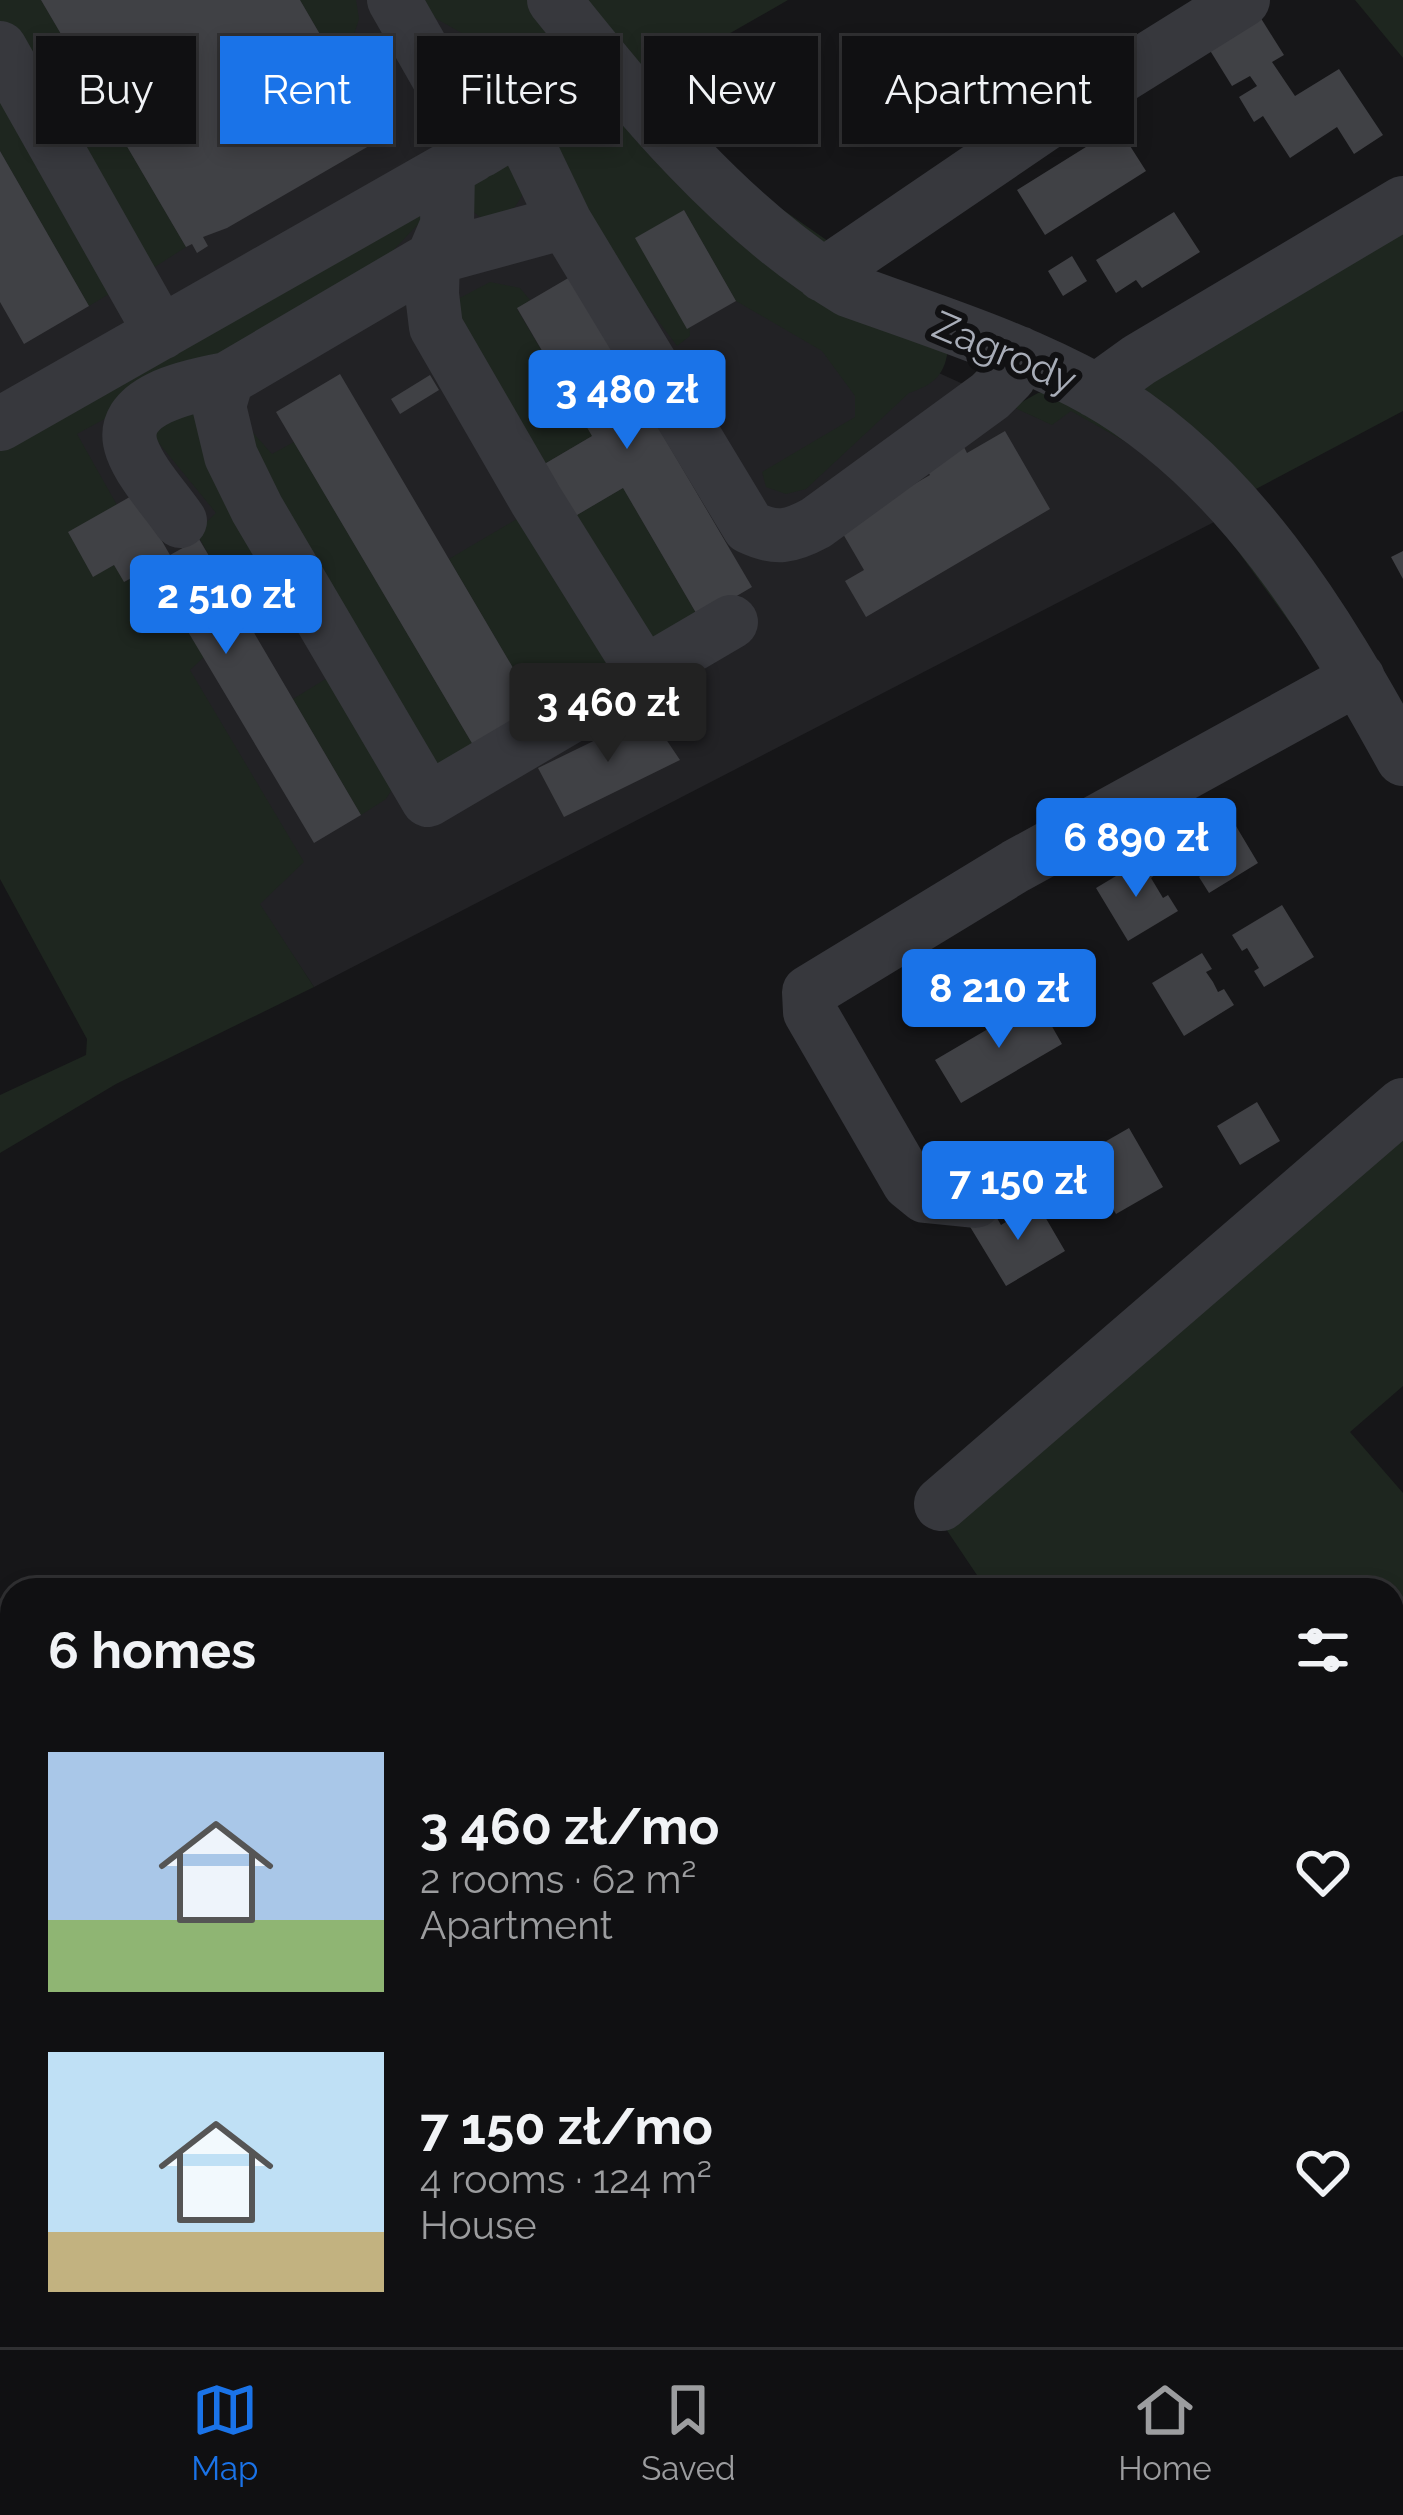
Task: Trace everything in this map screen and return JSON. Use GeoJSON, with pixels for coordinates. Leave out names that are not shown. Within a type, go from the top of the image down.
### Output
{"type":"FeatureCollection","features":[{"type":"Feature","properties":{"kind":"street"},"geometry":{"type":"LineString","coordinates":[[394,0],[483,150],[565,222],[749,527],[772,538],[794,535],[816,523],[990,396],[1009,377],[1019,353]]}},
{"type":"Feature","properties":{"kind":"street","name":"Zagrody"},"geometry":{"type":"LineString","coordinates":[[554,0],[583,36]]}},
{"type":"Feature","properties":{"kind":"street"},"geometry":{"type":"LineString","coordinates":[[823,275],[1057,116],[1243,0]]}},
{"type":"Feature","properties":{"kind":"street"},"geometry":{"type":"LineString","coordinates":[[0,48],[161,333]]}},
{"type":"Feature","properties":{"kind":"street","name":"Zagrody"},"geometry":{"type":"LineString","coordinates":[[620,81],[700,171],[823,275],[848,290],[1019,353],[1096,391],[1180,452],[1241,514],[1294,580],[1358,678],[1403,759]]}},
{"type":"Feature","properties":{"kind":"street"},"geometry":{"type":"LineString","coordinates":[[6,406],[161,333],[493,144]]}},
{"type":"Feature","properties":{"kind":"street"},"geometry":{"type":"LineString","coordinates":[[483,150],[433,258],[436,327],[644,673]]}},
{"type":"Feature","properties":{"kind":"street"},"geometry":{"type":"LineString","coordinates":[[1096,391],[1139,360],[1403,203]]}},
{"type":"Feature","properties":{"kind":"street"},"geometry":{"type":"LineString","coordinates":[[180,521],[133,453],[130,428],[155,400],[190,386],[227,379],[433,258],[565,222]]}},
{"type":"Feature","properties":{"kind":"street"},"geometry":{"type":"LineString","coordinates":[[227,379],[219,406],[231,456],[256,509],[428,800],[731,622]]}},
{"type":"Feature","properties":{"kind":"street"},"geometry":{"type":"LineString","coordinates":[[975,1201],[925,1196],[909,1184],[810,1012],[808,992],[1016,866],[1358,678]]}},
{"type":"Feature","properties":{"kind":"street"},"geometry":{"type":"LineString","coordinates":[[941,1504],[1403,1105]]}},
{"type":"Feature","properties":{"kind":"shaded area"},"geometry":{"type":"Polygon","coordinates":[[[0,0],[503,0],[531,36],[417,36],[417,144],[620,144],[620,126],[685,190],[908,359],[1051,424],[1071,410],[1142,451],[1216,521],[314,987],[0,516],[0,0]]]}},
{"type":"Feature","properties":{"kind":"shaded area"},"geometry":{"type":"Polygon","coordinates":[[[0,0],[41,0],[62,36],[36,36],[36,85],[0,25],[0,0]]]}},
{"type":"Feature","properties":{"kind":"shaded area"},"geometry":{"type":"Polygon","coordinates":[[[300,0],[356,0],[359,19],[354,36],[321,36],[300,0]]]}},
{"type":"Feature","properties":{"kind":"shaded area"},"geometry":{"type":"Polygon","coordinates":[[[422,0],[538,0],[554,34],[467,36],[435,18],[422,0]]]}},
{"type":"Feature","properties":{"kind":"shaded area"},"geometry":{"type":"Polygon","coordinates":[[[570,0],[788,0],[725,36],[644,36],[644,90],[620,61],[620,36],[599,36],[570,0]]]}},
{"type":"Feature","properties":{"kind":"shaded area"},"geometry":{"type":"Polygon","coordinates":[[[1355,0],[1403,0],[1403,58],[1355,0]]]}},
{"type":"Feature","properties":{"kind":"shaded area"},"geometry":{"type":"Polygon","coordinates":[[[0,70],[109,294],[89,306],[0,151],[0,70]]]}},
{"type":"Feature","properties":{"kind":"shaded area"},"geometry":{"type":"Polygon","coordinates":[[[620,106],[644,122],[644,144],[674,144],[948,347],[937,377],[909,393],[806,489],[786,494],[766,487],[762,472],[855,417],[855,396],[822,351],[736,301],[684,210],[690,336],[677,346],[586,224],[545,145],[620,144],[620,106]]]}},
{"type":"Feature","properties":{"kind":"shaded area"},"geometry":{"type":"Polygon","coordinates":[[[71,144],[126,144],[186,247],[147,272],[71,144]]]}},
{"type":"Feature","properties":{"kind":"shaded area"},"geometry":{"type":"Polygon","coordinates":[[[694,144],[709,144],[746,184],[838,248],[820,256],[694,144]]]}},
{"type":"Feature","properties":{"kind":"shaded area"},"geometry":{"type":"Polygon","coordinates":[[[508,158],[523,194],[515,207],[483,219],[472,211],[473,178],[508,158]]]}},
{"type":"Feature","properties":{"kind":"shaded area"},"geometry":{"type":"Polygon","coordinates":[[[421,210],[427,215],[382,262],[77,434],[117,505],[69,533],[93,576],[114,565],[125,582],[150,568],[204,657],[190,670],[304,862],[260,904],[314,987],[116,1084],[0,1153],[0,1095],[86,1055],[87,1039],[0,879],[0,451],[421,210]]]}},
{"type":"Feature","properties":{"kind":"shaded area"},"geometry":{"type":"Polygon","coordinates":[[[1403,212],[1403,411],[1256,489],[1132,380],[1403,212]]]}},
{"type":"Feature","properties":{"kind":"shaded area"},"geometry":{"type":"Polygon","coordinates":[[[490,282],[520,288],[530,300],[517,309],[592,436],[541,466],[454,332],[456,300],[490,282]]]}},
{"type":"Feature","properties":{"kind":"shaded area"},"geometry":{"type":"Polygon","coordinates":[[[1054,390],[1076,395],[1225,516],[1323,668],[1216,521],[1142,451],[1071,411],[1052,425],[1013,407],[1054,390]]]}},
{"type":"Feature","properties":{"kind":"shaded area"},"geometry":{"type":"Polygon","coordinates":[[[196,409],[268,558],[226,586],[196,532],[216,513],[149,431],[196,409]]]}},
{"type":"Feature","properties":{"kind":"shaded area"},"geometry":{"type":"Polygon","coordinates":[[[240,418],[272,454],[294,442],[476,750],[435,765],[404,737],[240,418]]]}},
{"type":"Feature","properties":{"kind":"shaded area"},"geometry":{"type":"Polygon","coordinates":[[[623,488],[699,618],[651,645],[572,518],[623,488]]]}},
{"type":"Feature","properties":{"kind":"shaded area"},"geometry":{"type":"Polygon","coordinates":[[[527,513],[618,659],[539,712],[449,559],[527,513]]]}},
{"type":"Feature","properties":{"kind":"shaded area"},"geometry":{"type":"Polygon","coordinates":[[[337,672],[394,786],[386,799],[361,815],[293,699],[337,672]]]}},
{"type":"Feature","properties":{"kind":"shaded area"},"geometry":{"type":"Polygon","coordinates":[[[1403,1121],[1403,1386],[1350,1432],[1403,1493],[1403,1578],[979,1578],[942,1523],[1403,1121]]]}},
{"type":"Feature","properties":{"kind":"building"},"geometry":{"type":"Polygon","coordinates":[[[41,0],[300,0],[321,36],[220,36],[220,144],[372,144],[227,228],[203,237],[208,246],[197,253],[192,244],[186,247],[126,144],[196,144],[196,36],[62,36],[41,0]]]}},
{"type":"Feature","properties":{"kind":"building"},"geometry":{"type":"Polygon","coordinates":[[[1257,12],[1284,55],[1272,62],[1295,96],[1339,69],[1383,135],[1354,154],[1337,127],[1290,158],[1263,116],[1254,122],[1239,97],[1257,86],[1250,76],[1232,86],[1206,44],[1257,12]]]}},
{"type":"Feature","properties":{"kind":"building"},"geometry":{"type":"Polygon","coordinates":[[[1091,144],[1129,144],[1146,171],[1045,235],[1017,190],[1091,144]]]}},
{"type":"Feature","properties":{"kind":"building"},"geometry":{"type":"Polygon","coordinates":[[[0,151],[89,306],[24,344],[0,302],[0,151]]]}},
{"type":"Feature","properties":{"kind":"building"},"geometry":{"type":"Polygon","coordinates":[[[684,210],[736,301],[687,329],[635,238],[684,210]]]}},
{"type":"Feature","properties":{"kind":"building"},"geometry":{"type":"Polygon","coordinates":[[[1174,212],[1200,252],[1142,288],[1136,280],[1116,293],[1096,260],[1174,212]]]}},
{"type":"Feature","properties":{"kind":"building"},"geometry":{"type":"Polygon","coordinates":[[[1072,256],[1087,281],[1063,296],[1048,271],[1072,256]]]}},
{"type":"Feature","properties":{"kind":"building"},"geometry":{"type":"Polygon","coordinates":[[[570,277],[752,587],[699,618],[623,488],[572,518],[541,466],[592,436],[517,308],[570,277]]]}},
{"type":"Feature","properties":{"kind":"building"},"geometry":{"type":"Polygon","coordinates":[[[340,374],[539,712],[476,750],[276,412],[340,374]]]}},
{"type":"Feature","properties":{"kind":"building"},"geometry":{"type":"Polygon","coordinates":[[[430,375],[439,390],[400,414],[391,399],[430,375]]]}},
{"type":"Feature","properties":{"kind":"building"},"geometry":{"type":"Polygon","coordinates":[[[1005,431],[1050,509],[866,617],[845,581],[864,570],[839,527],[930,475],[924,465],[962,443],[967,453],[1005,431]]]}},
{"type":"Feature","properties":{"kind":"building"},"geometry":{"type":"Polygon","coordinates":[[[135,494],[170,555],[199,539],[361,815],[314,843],[150,568],[124,582],[114,565],[93,577],[68,532],[135,494]]]}},
{"type":"Feature","properties":{"kind":"building"},"geometry":{"type":"Polygon","coordinates":[[[1403,551],[1403,579],[1391,557],[1403,551]]]}},
{"type":"Feature","properties":{"kind":"building"},"geometry":{"type":"Polygon","coordinates":[[[649,714],[680,760],[564,817],[538,768],[649,714]]]}},
{"type":"Feature","properties":{"kind":"building"},"geometry":{"type":"Polygon","coordinates":[[[1227,811],[1258,863],[1209,893],[1192,853],[1187,856],[1177,840],[1227,811]]]}},
{"type":"Feature","properties":{"kind":"building"},"geometry":{"type":"Polygon","coordinates":[[[1146,858],[1163,898],[1168,895],[1178,911],[1128,941],[1096,888],[1146,858]]]}},
{"type":"Feature","properties":{"kind":"building"},"geometry":{"type":"Polygon","coordinates":[[[1282,905],[1314,957],[1264,987],[1247,948],[1242,951],[1232,935],[1282,905]]]}},
{"type":"Feature","properties":{"kind":"building"},"geometry":{"type":"Polygon","coordinates":[[[1202,953],[1218,992],[1224,989],[1234,1005],[1184,1036],[1152,983],[1202,953]]]}},
{"type":"Feature","properties":{"kind":"building"},"geometry":{"type":"Polygon","coordinates":[[[1037,1000],[1062,1044],[961,1103],[935,1060],[1005,1019],[1002,1014],[1015,1006],[1018,1012],[1037,1000]]]}},
{"type":"Feature","properties":{"kind":"building"},"geometry":{"type":"Polygon","coordinates":[[[1257,1102],[1280,1141],[1240,1165],[1217,1126],[1257,1102]]]}},
{"type":"Feature","properties":{"kind":"building"},"geometry":{"type":"Polygon","coordinates":[[[1129,1128],[1163,1187],[1116,1214],[1082,1155],[1129,1128]]]}},
{"type":"Feature","properties":{"kind":"building"},"geometry":{"type":"Polygon","coordinates":[[[1037,1203],[1065,1251],[1006,1286],[969,1225],[993,1211],[1001,1225],[1037,1203]]]}}]}
